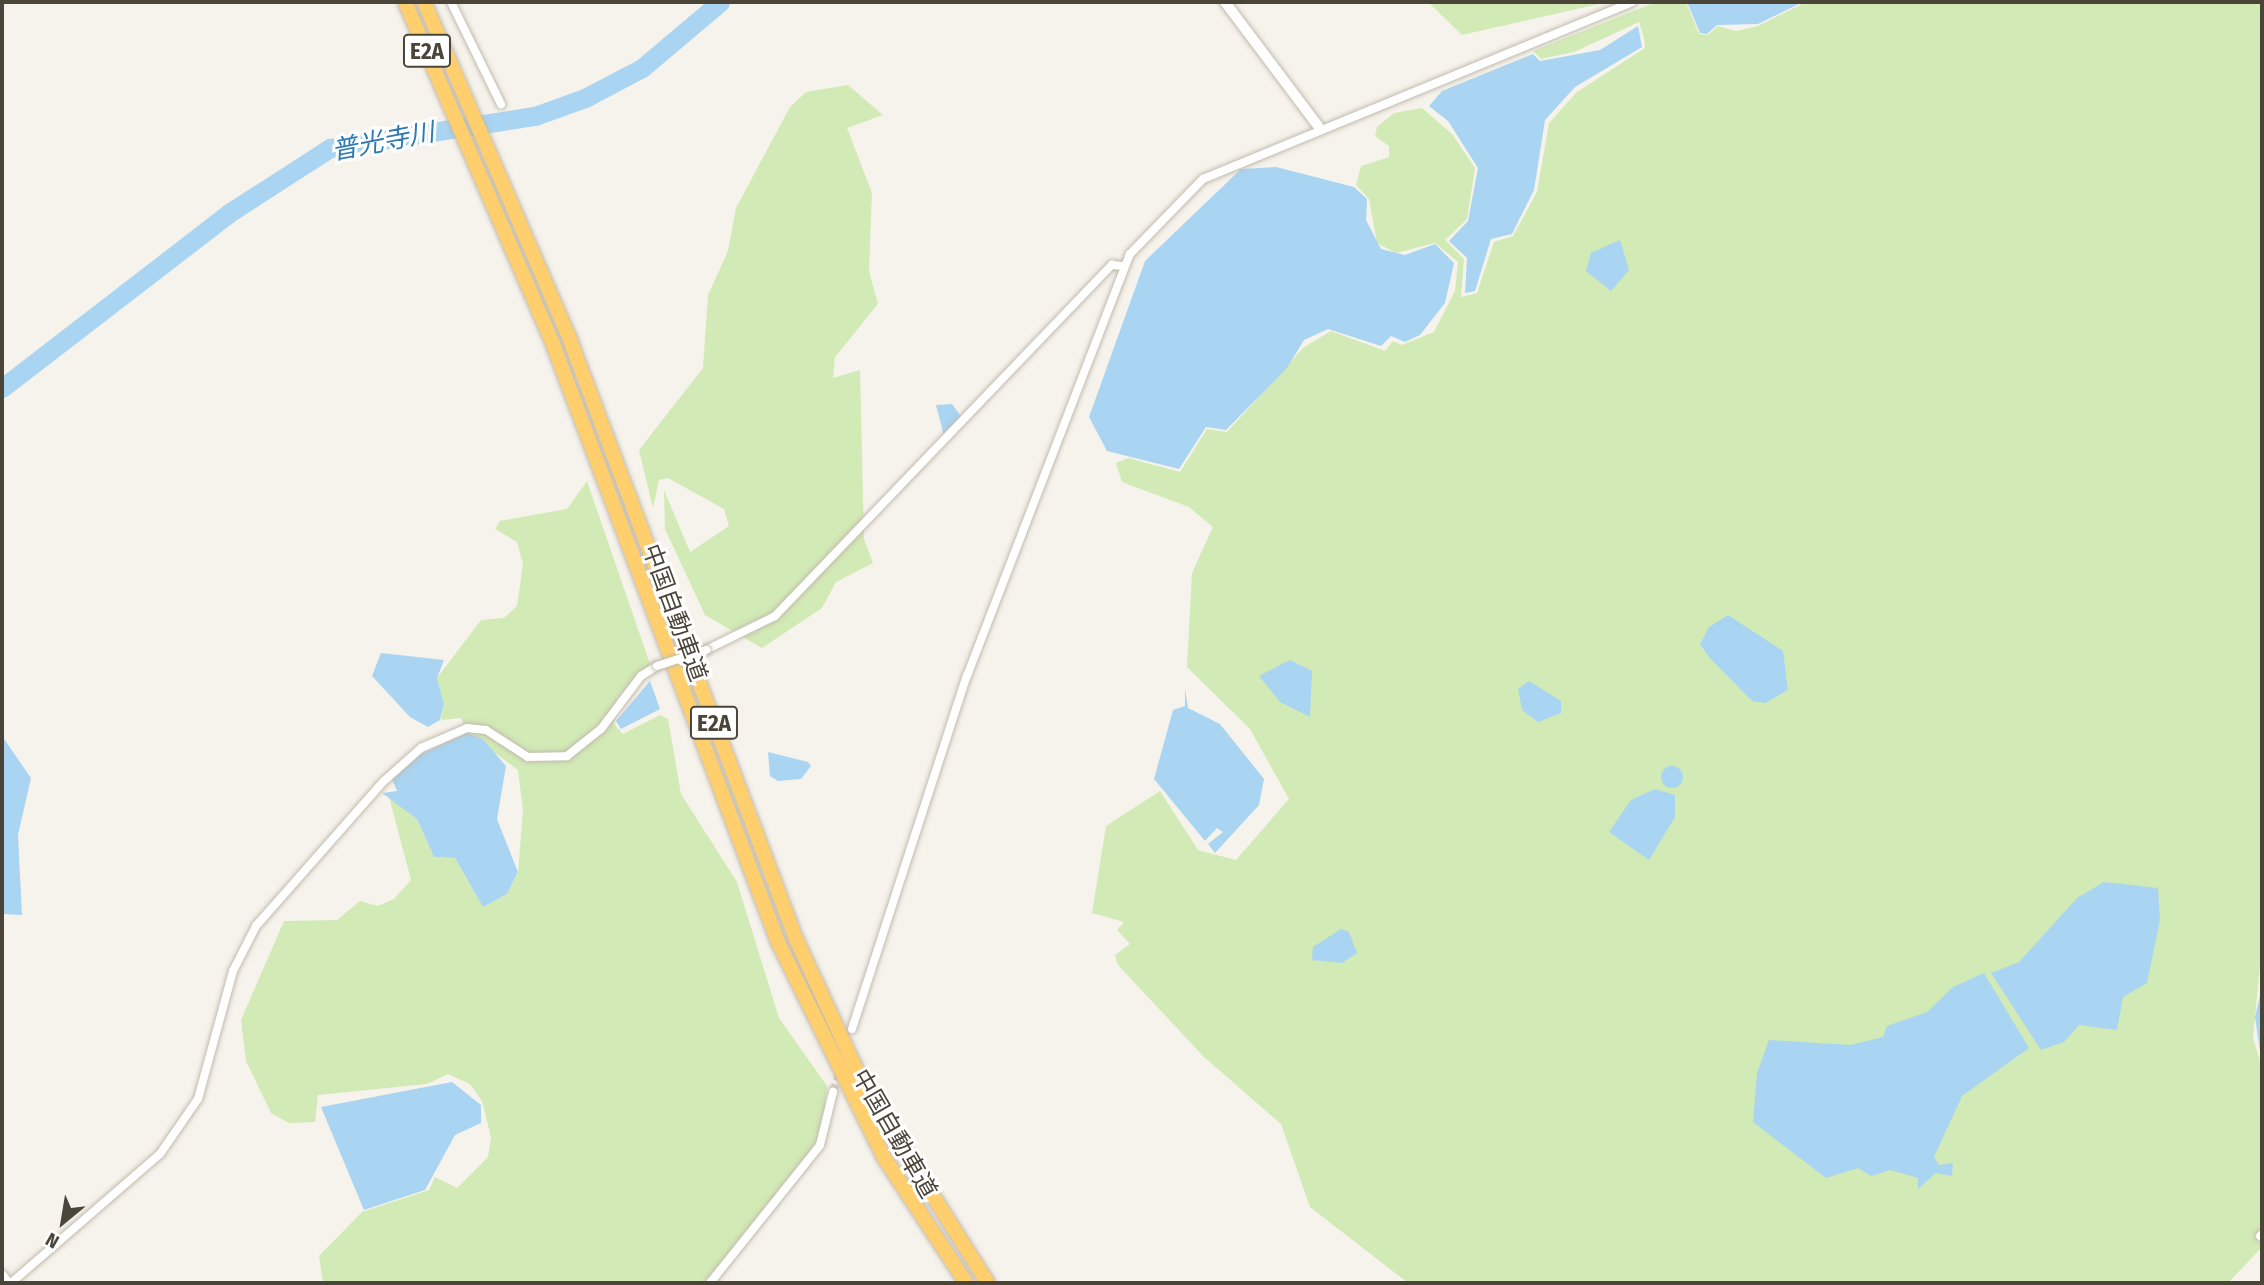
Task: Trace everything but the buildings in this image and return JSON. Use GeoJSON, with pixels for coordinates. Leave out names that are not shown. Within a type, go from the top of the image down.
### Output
{"type":"FeatureCollection","features":[{"type":"Feature","properties":{"kind":"highway","name":"中国自動車道"},"geometry":{"type":"LineString","coordinates":[[405,2],[592,442],[778,942],[879,1149],[966,1283]]}},
{"type":"Feature","properties":{"kind":"highway","name":"中国自動車道"},"geometry":{"type":"LineString","coordinates":[[424,2],[486,140],[605,429],[801,951],[895,1141],[989,1283]]}},
{"type":"Feature","properties":{"kind":"street"},"geometry":{"type":"LineString","coordinates":[[451,2],[501,104]]}},
{"type":"Feature","properties":{"kind":"street"},"geometry":{"type":"LineString","coordinates":[[1226,2],[1320,127]]}},
{"type":"Feature","properties":{"kind":"street"},"geometry":{"type":"LineString","coordinates":[[852,1029],[967,676],[1123,266],[1203,179],[1320,127],[1632,2]]}},
{"type":"Feature","properties":{"kind":"street"},"geometry":{"type":"LineString","coordinates":[[2,1274],[10,1283],[160,1154],[198,1099],[233,971],[256,926],[384,780],[421,748],[467,728],[486,730],[528,757],[567,757],[657,666],[706,650],[775,616],[1112,265],[1123,266]]}},
{"type":"Feature","properties":{"kind":"street"},"geometry":{"type":"LineString","coordinates":[[710,1283],[820,1145],[834,1092]]}},
{"type":"Feature","properties":{"kind":"green space"},"geometry":{"type":"Polygon","coordinates":[[[1428,2],[1608,2],[1462,35],[1428,2]]]}},
{"type":"Feature","properties":{"kind":"green space"},"geometry":{"type":"Polygon","coordinates":[[[1656,2],[1686,2],[1699,34],[1708,35],[1718,26],[1736,31],[1758,26],[1806,2],[2262,2],[2262,943],[2253,1038],[2262,1067],[2262,1247],[2228,1283],[1408,1283],[1310,1207],[1281,1124],[1204,1057],[1118,965],[1115,955],[1130,944],[1117,930],[1124,922],[1092,913],[1106,826],[1160,791],[1198,850],[1236,860],[1289,799],[1250,729],[1187,667],[1192,573],[1213,527],[1189,507],[1122,482],[1116,463],[1128,458],[1180,472],[1207,429],[1227,432],[1303,348],[1331,331],[1385,351],[1393,341],[1402,345],[1434,332],[1455,291],[1458,262],[1435,243],[1396,253],[1377,243],[1369,199],[1356,185],[1361,166],[1389,157],[1389,146],[1375,136],[1377,127],[1394,113],[1422,108],[1452,134],[1475,168],[1467,219],[1445,240],[1464,259],[1461,297],[1477,293],[1494,242],[1513,236],[1537,192],[1549,123],[1577,92],[1645,48],[1639,22],[1574,52],[1541,59],[1533,51],[1656,2]]]}},
{"type":"Feature","properties":{"kind":"green space"},"geometry":{"type":"Polygon","coordinates":[[[848,85],[883,115],[847,128],[872,193],[869,271],[878,304],[835,357],[833,378],[860,370],[864,539],[873,563],[836,582],[822,608],[762,648],[705,615],[665,529],[664,490],[690,552],[729,526],[724,509],[668,478],[659,480],[653,508],[639,450],[703,368],[708,295],[728,251],[736,208],[790,107],[806,92],[848,85]]]}},
{"type":"Feature","properties":{"kind":"green space"},"geometry":{"type":"Polygon","coordinates":[[[587,481],[650,664],[617,698],[614,724],[623,734],[660,715],[668,719],[681,794],[737,882],[779,1018],[827,1086],[821,1134],[775,1201],[703,1283],[323,1283],[319,1256],[362,1212],[429,1190],[435,1177],[457,1188],[488,1157],[491,1137],[482,1101],[470,1084],[448,1074],[427,1084],[318,1095],[315,1122],[289,1123],[271,1113],[246,1061],[241,1020],[284,921],[337,920],[360,901],[378,906],[394,899],[411,880],[388,793],[417,819],[434,857],[455,858],[483,907],[507,894],[518,873],[523,810],[518,770],[467,732],[461,718],[441,720],[444,704],[437,678],[481,620],[504,618],[517,606],[523,564],[517,542],[495,529],[500,521],[567,509],[587,481]]]}},
{"type":"Feature","properties":{"kind":"water"},"geometry":{"type":"Polygon","coordinates":[[[1687,2],[1803,2],[1758,24],[1717,25],[1707,34],[1700,33],[1687,2]]]}},
{"type":"Feature","properties":{"kind":"water"},"geometry":{"type":"Polygon","coordinates":[[[1638,26],[1642,47],[1575,87],[1545,120],[1534,190],[1512,234],[1491,239],[1475,291],[1465,293],[1467,258],[1449,241],[1468,221],[1478,168],[1448,121],[1429,106],[1442,91],[1533,54],[1540,61],[1600,50],[1638,26]]]}},
{"type":"Feature","properties":{"kind":"water"},"geometry":{"type":"Polygon","coordinates":[[[1276,167],[1354,187],[1367,199],[1366,220],[1381,249],[1405,255],[1435,244],[1454,263],[1445,303],[1420,335],[1405,342],[1391,336],[1381,346],[1328,329],[1304,340],[1287,368],[1226,430],[1206,427],[1179,469],[1107,451],[1089,417],[1145,261],[1241,169],[1276,167]]]}},
{"type":"Feature","properties":{"kind":"water"},"geometry":{"type":"Polygon","coordinates":[[[1620,240],[1629,270],[1611,291],[1586,271],[1591,253],[1620,240]]]}},
{"type":"Feature","properties":{"kind":"water"},"geometry":{"type":"Polygon","coordinates":[[[952,404],[962,418],[944,436],[936,405],[952,404]]]}},
{"type":"Feature","properties":{"kind":"water"},"geometry":{"type":"Polygon","coordinates":[[[1728,615],[1783,651],[1788,690],[1765,703],[1752,701],[1709,657],[1700,644],[1709,627],[1728,615]]]}},
{"type":"Feature","properties":{"kind":"water"},"geometry":{"type":"Polygon","coordinates":[[[381,653],[444,660],[437,678],[444,704],[440,720],[428,727],[410,717],[372,676],[381,653]]]}},
{"type":"Feature","properties":{"kind":"water"},"geometry":{"type":"Polygon","coordinates":[[[1290,660],[1312,671],[1310,717],[1280,702],[1259,676],[1290,660]]]}},
{"type":"Feature","properties":{"kind":"water"},"geometry":{"type":"Polygon","coordinates":[[[650,681],[660,709],[621,729],[616,721],[650,681]]]}},
{"type":"Feature","properties":{"kind":"water"},"geometry":{"type":"Polygon","coordinates":[[[1529,681],[1561,701],[1561,713],[1538,722],[1522,710],[1518,689],[1529,681]]]}},
{"type":"Feature","properties":{"kind":"water"},"geometry":{"type":"Polygon","coordinates":[[[1185,689],[1188,708],[1220,724],[1264,779],[1259,805],[1215,853],[1208,844],[1223,832],[1217,828],[1205,841],[1154,779],[1173,710],[1185,706],[1185,689]]]}},
{"type":"Feature","properties":{"kind":"water"},"geometry":{"type":"Polygon","coordinates":[[[467,733],[483,739],[506,766],[497,819],[518,872],[507,894],[483,907],[455,858],[434,857],[417,819],[382,793],[397,791],[392,779],[408,760],[467,733]]]}},
{"type":"Feature","properties":{"kind":"water"},"geometry":{"type":"Polygon","coordinates":[[[2,736],[31,778],[18,835],[22,915],[2,914],[2,736]]]}},
{"type":"Feature","properties":{"kind":"water"},"geometry":{"type":"Polygon","coordinates":[[[768,752],[808,762],[811,766],[801,779],[778,781],[770,776],[768,752]]]}},
{"type":"Feature","properties":{"kind":"water"},"geometry":{"type":"Polygon","coordinates":[[[1672,766],[1680,769],[1683,777],[1680,785],[1672,788],[1664,785],[1661,777],[1664,769],[1672,766]]]}},
{"type":"Feature","properties":{"kind":"water"},"geometry":{"type":"Polygon","coordinates":[[[1655,789],[1675,795],[1675,817],[1649,860],[1609,832],[1631,800],[1655,789]]]}},
{"type":"Feature","properties":{"kind":"water"},"geometry":{"type":"Polygon","coordinates":[[[2104,882],[2158,888],[2160,920],[2147,983],[2123,997],[2117,1030],[2079,1025],[2064,1042],[2041,1050],[1991,973],[2019,962],[2077,898],[2104,882]]]}},
{"type":"Feature","properties":{"kind":"water"},"geometry":{"type":"Polygon","coordinates":[[[1341,929],[1349,932],[1357,953],[1342,963],[1312,960],[1313,947],[1341,929]]]}},
{"type":"Feature","properties":{"kind":"water"},"geometry":{"type":"Polygon","coordinates":[[[1984,973],[2029,1048],[1962,1096],[1934,1157],[1939,1165],[1953,1163],[1952,1176],[1936,1173],[1918,1189],[1918,1178],[1890,1170],[1871,1176],[1858,1168],[1826,1178],[1753,1122],[1757,1073],[1769,1040],[1850,1045],[1883,1037],[1887,1026],[1927,1012],[1953,987],[1984,973]]]}},
{"type":"Feature","properties":{"kind":"water"},"geometry":{"type":"Polygon","coordinates":[[[2262,987],[2262,1065],[2255,1017],[2262,987]]]}},
{"type":"Feature","properties":{"kind":"water"},"geometry":{"type":"Polygon","coordinates":[[[452,1082],[481,1105],[481,1123],[455,1135],[425,1190],[364,1210],[321,1107],[452,1082]]]}},
{"type":"Feature","properties":{"kind":"waterway","name":"普光寺川"},"geometry":{"type":"LineString","coordinates":[[2,388],[229,213],[330,148],[535,116],[585,98],[642,68],[720,2]]}},
{"type":"Feature","properties":{"kind":"tunnel"},"geometry":{"type":"LineString","coordinates":[[833,1092],[841,1069]]}}]}
